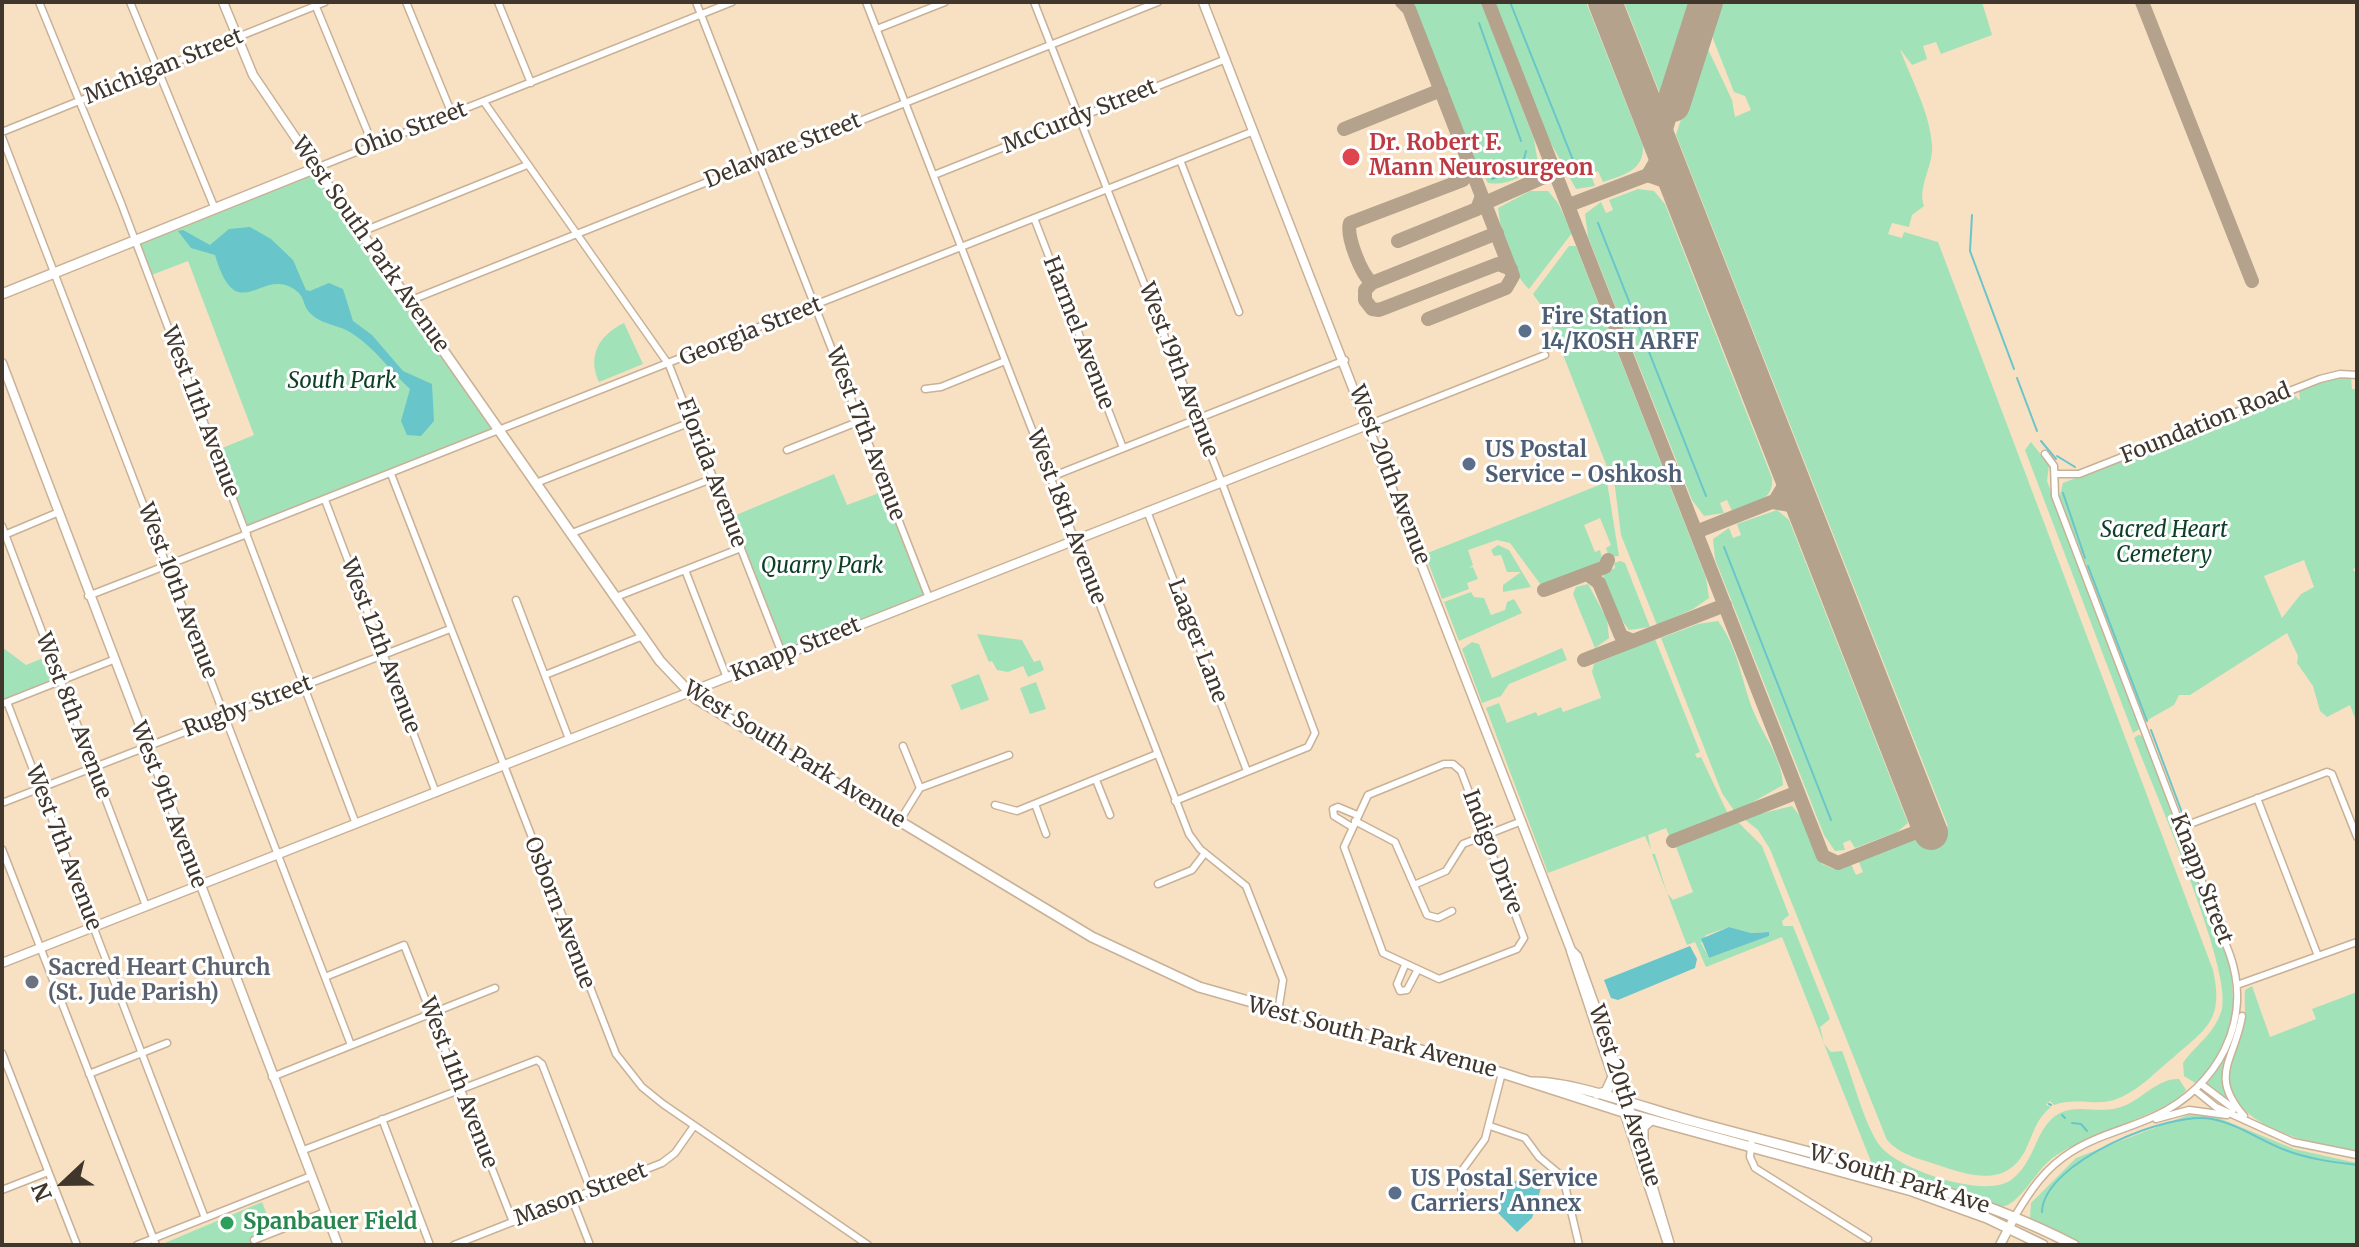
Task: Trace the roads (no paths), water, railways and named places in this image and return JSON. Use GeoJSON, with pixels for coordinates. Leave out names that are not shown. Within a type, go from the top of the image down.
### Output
{"type":"FeatureCollection","features":[{"type":"Feature","properties":{"kind":"main road","name":"West South Park Avenue"},"geometry":{"type":"LineString","coordinates":[[223,2],[256,81],[643,636],[688,693],[1125,955],[1199,987],[1532,1082],[1594,1095],[1651,1120],[1718,1133]]}},
{"type":"Feature","properties":{"kind":"main road","name":"West 20th Avenue"},"geometry":{"type":"LineString","coordinates":[[1203,2],[1596,1008],[1669,1245]]}},
{"type":"Feature","properties":{"kind":"main road","name":"Ohio Street"},"geometry":{"type":"LineString","coordinates":[[2,294],[316,168]]}},
{"type":"Feature","properties":{"kind":"main road","name":"West 9th Avenue"},"geometry":{"type":"LineString","coordinates":[[2,363],[198,885],[338,1245]]}},
{"type":"Feature","properties":{"kind":"main road","name":"Knapp Street"},"geometry":{"type":"LineString","coordinates":[[2,963],[1370,424]]}},
{"type":"Feature","properties":{"kind":"main road","name":"West 20th Avenue"},"geometry":{"type":"LineString","coordinates":[[1571,950],[1612,1079],[1643,1155],[1669,1245]]}},
{"type":"Feature","properties":{"kind":"main road"},"geometry":{"type":"LineString","coordinates":[[1594,1095],[1606,1092],[1612,1079]]}},
{"type":"Feature","properties":{"kind":"main road","name":"West South Park Avenue"},"geometry":{"type":"LineString","coordinates":[[1532,1082],[1540,1088],[1718,1133]]}},
{"type":"Feature","properties":{"kind":"main road"},"geometry":{"type":"LineString","coordinates":[[1643,1155],[1643,1127],[1651,1120]]}},
{"type":"Feature","properties":{"kind":"main road","name":"W South Park Ave"},"geometry":{"type":"LineString","coordinates":[[1718,1133],[1751,1147],[1912,1191],[2009,1227],[2043,1245]]}},
{"type":"Feature","properties":{"kind":"main road","name":"W South Park Ave"},"geometry":{"type":"LineString","coordinates":[[1751,1147],[1941,1187],[2015,1216],[2074,1245]]}},
{"type":"Feature","properties":{"kind":"main road"},"geometry":{"type":"LineString","coordinates":[[2000,1245],[2015,1216]]}},
{"type":"Feature","properties":{"kind":"street","name":"West 11th Avenue"},"geometry":{"type":"LineString","coordinates":[[39,2],[135,241],[356,824]]}},
{"type":"Feature","properties":{"kind":"street"},"geometry":{"type":"LineString","coordinates":[[130,2],[215,209]]}},
{"type":"Feature","properties":{"kind":"street","name":"Michigan Street"},"geometry":{"type":"LineString","coordinates":[[2,135],[325,2]]}},
{"type":"Feature","properties":{"kind":"street"},"geometry":{"type":"LineString","coordinates":[[406,2],[452,114]]}},
{"type":"Feature","properties":{"kind":"street"},"geometry":{"type":"LineString","coordinates":[[498,2],[531,83]]}},
{"type":"Feature","properties":{"kind":"street","name":"West 17th Avenue"},"geometry":{"type":"LineString","coordinates":[[696,2],[929,598]]}},
{"type":"Feature","properties":{"kind":"street","name":"Ohio Street"},"geometry":{"type":"LineString","coordinates":[[316,168],[732,2]]}},
{"type":"Feature","properties":{"kind":"street","name":"West 18th Avenue"},"geometry":{"type":"LineString","coordinates":[[866,2],[1175,801],[1192,840],[1238,876],[1249,892],[1283,980],[1278,1012]]}},
{"type":"Feature","properties":{"kind":"street"},"geometry":{"type":"LineString","coordinates":[[877,29],[945,2]]}},
{"type":"Feature","properties":{"kind":"street","name":"West 19th Avenue"},"geometry":{"type":"LineString","coordinates":[[1034,2],[1222,483],[1315,733],[1308,747],[1247,771]]}},
{"type":"Feature","properties":{"kind":"street","name":"Delaware Street"},"geometry":{"type":"LineString","coordinates":[[409,301],[1158,2]]}},
{"type":"Feature","properties":{"kind":"street"},"geometry":{"type":"LineString","coordinates":[[315,4],[373,145]]}},
{"type":"Feature","properties":{"kind":"street","name":"McCurdy Street"},"geometry":{"type":"LineString","coordinates":[[934,175],[1226,59]]}},
{"type":"Feature","properties":{"kind":"street","name":"Florida Avenue"},"geometry":{"type":"LineString","coordinates":[[484,102],[669,365],[783,656]]}},
{"type":"Feature","properties":{"kind":"street","name":"Georgia Street"},"geometry":{"type":"LineString","coordinates":[[88,596],[1255,131]]}},
{"type":"Feature","properties":{"kind":"street","name":"West 10th Avenue"},"geometry":{"type":"LineString","coordinates":[[2,135],[351,1045]]}},
{"type":"Feature","properties":{"kind":"street"},"geometry":{"type":"LineString","coordinates":[[1180,160],[1239,312]]}},
{"type":"Feature","properties":{"kind":"street"},"geometry":{"type":"LineString","coordinates":[[361,232],[527,165]]}},
{"type":"Feature","properties":{"kind":"street","name":"Harmel Avenue"},"geometry":{"type":"LineString","coordinates":[[1034,218],[1123,448]]}},
{"type":"Feature","properties":{"kind":"street","name":"Knapp Street"},"geometry":{"type":"LineString","coordinates":[[1370,424],[1545,355]]}},
{"type":"Feature","properties":{"kind":"street"},"geometry":{"type":"LineString","coordinates":[[1051,477],[1345,360]]}},
{"type":"Feature","properties":{"kind":"street"},"geometry":{"type":"LineString","coordinates":[[925,389],[941,387],[1005,361]]}},
{"type":"Feature","properties":{"kind":"street","name":"Foundation Road"},"geometry":{"type":"LineString","coordinates":[[2056,474],[2079,474],[2320,379],[2340,374],[2357,375]]}},
{"type":"Feature","properties":{"kind":"street"},"geometry":{"type":"LineString","coordinates":[[787,450],[860,421]]}},
{"type":"Feature","properties":{"kind":"street"},"geometry":{"type":"LineString","coordinates":[[536,483],[691,422]]}},
{"type":"Feature","properties":{"kind":"street","name":"Knapp Street"},"geometry":{"type":"LineString","coordinates":[[2015,1216],[2034,1186],[2059,1160],[2089,1142],[2148,1119],[2195,1090],[2220,1059],[2233,1031],[2238,998],[2223,935],[2055,496],[2056,474],[2045,454]]}},
{"type":"Feature","properties":{"kind":"street","name":"Osborn Avenue"},"geometry":{"type":"LineString","coordinates":[[391,474],[611,1045],[642,1087],[868,1245]]}},
{"type":"Feature","properties":{"kind":"street"},"geometry":{"type":"LineString","coordinates":[[572,533],[714,478]]}},
{"type":"Feature","properties":{"kind":"street","name":"West 12th Avenue"},"geometry":{"type":"LineString","coordinates":[[325,500],[436,793]]}},
{"type":"Feature","properties":{"kind":"street","name":"Laager Lane"},"geometry":{"type":"LineString","coordinates":[[1147,511],[1247,771]]}},
{"type":"Feature","properties":{"kind":"street"},"geometry":{"type":"LineString","coordinates":[[4,535],[59,512]]}},
{"type":"Feature","properties":{"kind":"street","name":"West 8th Avenue"},"geometry":{"type":"LineString","coordinates":[[2,526],[146,906]]}},
{"type":"Feature","properties":{"kind":"street"},"geometry":{"type":"LineString","coordinates":[[616,597],[741,548]]}},
{"type":"Feature","properties":{"kind":"street"},"geometry":{"type":"LineString","coordinates":[[685,570],[727,678]]}},
{"type":"Feature","properties":{"kind":"street"},"geometry":{"type":"LineString","coordinates":[[516,600],[569,739]]}},
{"type":"Feature","properties":{"kind":"street","name":"Rugby Street"},"geometry":{"type":"LineString","coordinates":[[2,803],[450,629]]}},
{"type":"Feature","properties":{"kind":"street"},"geometry":{"type":"LineString","coordinates":[[545,675],[643,636]]}},
{"type":"Feature","properties":{"kind":"street"},"geometry":{"type":"LineString","coordinates":[[5,703],[113,660]]}},
{"type":"Feature","properties":{"kind":"street","name":"West 7th Avenue"},"geometry":{"type":"LineString","coordinates":[[5,703],[205,1218]]}},
{"type":"Feature","properties":{"kind":"street"},"geometry":{"type":"LineString","coordinates":[[903,746],[920,788]]}},
{"type":"Feature","properties":{"kind":"street"},"geometry":{"type":"LineString","coordinates":[[995,805],[1013,812],[1157,754]]}},
{"type":"Feature","properties":{"kind":"street"},"geometry":{"type":"LineString","coordinates":[[899,822],[920,788],[1009,755]]}},
{"type":"Feature","properties":{"kind":"street","name":"Indigo Drive"},"geometry":{"type":"LineString","coordinates":[[1448,763],[1461,771],[1523,932],[1523,943],[1517,949],[1444,978],[1417,971],[1381,949],[1344,851],[1355,821],[1373,792],[1448,763]]}},
{"type":"Feature","properties":{"kind":"street"},"geometry":{"type":"LineString","coordinates":[[1175,801],[1247,771]]}},
{"type":"Feature","properties":{"kind":"street"},"geometry":{"type":"LineString","coordinates":[[2182,827],[2330,772],[2357,837]]}},
{"type":"Feature","properties":{"kind":"street"},"geometry":{"type":"LineString","coordinates":[[1096,780],[1110,815]]}},
{"type":"Feature","properties":{"kind":"street"},"geometry":{"type":"LineString","coordinates":[[2257,798],[2318,956]]}},
{"type":"Feature","properties":{"kind":"street"},"geometry":{"type":"LineString","coordinates":[[1035,804],[1046,834]]}},
{"type":"Feature","properties":{"kind":"street"},"geometry":{"type":"LineString","coordinates":[[1355,821],[1395,842],[1427,915],[1438,918],[1452,911]]}},
{"type":"Feature","properties":{"kind":"street"},"geometry":{"type":"LineString","coordinates":[[1414,885],[1446,871],[1461,846],[1522,821]]}},
{"type":"Feature","properties":{"kind":"street"},"geometry":{"type":"LineString","coordinates":[[2,849],[154,1242]]}},
{"type":"Feature","properties":{"kind":"street"},"geometry":{"type":"LineString","coordinates":[[1158,884],[1192,870],[1205,853]]}},
{"type":"Feature","properties":{"kind":"street"},"geometry":{"type":"LineString","coordinates":[[2237,985],[2357,942]]}},
{"type":"Feature","properties":{"kind":"street","name":"West 11th Avenue"},"geometry":{"type":"LineString","coordinates":[[325,977],[404,945],[513,1222]]}},
{"type":"Feature","properties":{"kind":"street"},"geometry":{"type":"LineString","coordinates":[[1405,965],[1397,984],[1400,991],[1407,990],[1417,971]]}},
{"type":"Feature","properties":{"kind":"street"},"geometry":{"type":"LineString","coordinates":[[272,1077],[495,988]]}},
{"type":"Feature","properties":{"kind":"street"},"geometry":{"type":"LineString","coordinates":[[2238,998],[2241,1021],[2224,1078],[2232,1101],[2247,1119]]}},
{"type":"Feature","properties":{"kind":"street"},"geometry":{"type":"LineString","coordinates":[[89,1074],[167,1043]]}},
{"type":"Feature","properties":{"kind":"street"},"geometry":{"type":"LineString","coordinates":[[2,1053],[77,1245]]}},
{"type":"Feature","properties":{"kind":"street"},"geometry":{"type":"LineString","coordinates":[[301,1151],[538,1060],[591,1191]]}},
{"type":"Feature","properties":{"kind":"street"},"geometry":{"type":"LineString","coordinates":[[1465,1204],[1457,1181],[1490,1126],[1502,1073]]}},
{"type":"Feature","properties":{"kind":"street"},"geometry":{"type":"LineString","coordinates":[[2201,1084],[2247,1119]]}},
{"type":"Feature","properties":{"kind":"street"},"geometry":{"type":"LineString","coordinates":[[2195,1090],[2216,1107],[2293,1142],[2357,1155]]}},
{"type":"Feature","properties":{"kind":"street"},"geometry":{"type":"LineString","coordinates":[[2148,1119],[2197,1110],[2247,1119]]}},
{"type":"Feature","properties":{"kind":"street"},"geometry":{"type":"LineString","coordinates":[[382,1119],[430,1245]]}},
{"type":"Feature","properties":{"kind":"street","name":"Mason Street"},"geometry":{"type":"LineString","coordinates":[[454,1245],[669,1159],[694,1126]]}},
{"type":"Feature","properties":{"kind":"street"},"geometry":{"type":"LineString","coordinates":[[1490,1126],[1525,1138],[1539,1157],[1563,1177],[1579,1245]]}},
{"type":"Feature","properties":{"kind":"street"},"geometry":{"type":"LineString","coordinates":[[1751,1147],[1762,1173],[1868,1239]]}},
{"type":"Feature","properties":{"kind":"street"},"geometry":{"type":"LineString","coordinates":[[2,1190],[48,1172]]}},
{"type":"Feature","properties":{"kind":"street"},"geometry":{"type":"LineString","coordinates":[[137,1245],[154,1242],[311,1176]]}},
{"type":"Feature","properties":{"kind":"street"},"geometry":{"type":"LineString","coordinates":[[572,1199],[590,1245]]}},
{"type":"Feature","properties":{"kind":"street"},"geometry":{"type":"LineString","coordinates":[[254,1240],[325,1212]]}},
{"type":"Feature","properties":{"kind":"water"},"geometry":{"type":"Polygon","coordinates":[[[250,227],[271,239],[293,260],[306,290],[329,283],[343,289],[353,321],[372,335],[403,371],[432,384],[434,421],[421,436],[407,435],[401,421],[410,389],[361,340],[315,317],[294,289],[282,284],[250,292],[232,288],[223,277],[215,255],[191,248],[178,231],[183,230],[210,245],[229,229],[250,227]]]}},
{"type":"Feature","properties":{"kind":"water"},"geometry":{"type":"Polygon","coordinates":[[[1729,927],[1751,933],[1769,932],[1769,936],[1709,958],[1701,939],[1729,927]]]}},
{"type":"Feature","properties":{"kind":"water"},"geometry":{"type":"Polygon","coordinates":[[[1690,946],[1697,959],[1695,968],[1618,1000],[1611,998],[1604,980],[1690,946]]]}},
{"type":"Feature","properties":{"kind":"water"},"geometry":{"type":"Polygon","coordinates":[[[1528,1169],[1536,1169],[1544,1178],[1532,1218],[1517,1232],[1496,1211],[1500,1196],[1528,1169]]]}},
{"type":"Feature","properties":{"kind":"waterway"},"geometry":{"type":"LineString","coordinates":[[1510,2],[1577,170]]}},
{"type":"Feature","properties":{"kind":"waterway"},"geometry":{"type":"LineString","coordinates":[[1479,23],[1521,141]]}},
{"type":"Feature","properties":{"kind":"waterway"},"geometry":{"type":"LineString","coordinates":[[1492,179],[1522,167],[1526,151]]}},
{"type":"Feature","properties":{"kind":"waterway"},"geometry":{"type":"LineString","coordinates":[[1972,215],[1970,251],[2014,369]]}},
{"type":"Feature","properties":{"kind":"waterway"},"geometry":{"type":"LineString","coordinates":[[1598,223],[1706,496]]}},
{"type":"Feature","properties":{"kind":"waterway"},"geometry":{"type":"LineString","coordinates":[[2017,378],[2037,431]]}},
{"type":"Feature","properties":{"kind":"waterway"},"geometry":{"type":"LineString","coordinates":[[2041,441],[2056,459]]}},
{"type":"Feature","properties":{"kind":"waterway"},"geometry":{"type":"LineString","coordinates":[[2057,456],[2075,467]]}},
{"type":"Feature","properties":{"kind":"waterway"},"geometry":{"type":"LineString","coordinates":[[2063,493],[2085,558]]}},
{"type":"Feature","properties":{"kind":"waterway"},"geometry":{"type":"LineString","coordinates":[[1724,547],[1831,820]]}},
{"type":"Feature","properties":{"kind":"waterway"},"geometry":{"type":"LineString","coordinates":[[2088,566],[2147,721]]}},
{"type":"Feature","properties":{"kind":"waterway"},"geometry":{"type":"LineString","coordinates":[[2151,730],[2184,818]]}},
{"type":"Feature","properties":{"kind":"waterway"},"geometry":{"type":"LineString","coordinates":[[2062,1115],[2065,1118]]}},
{"type":"Feature","properties":{"kind":"waterway"},"geometry":{"type":"LineString","coordinates":[[2042,1212],[2048,1193],[2063,1175],[2085,1158],[2140,1131],[2193,1118],[2222,1121],[2303,1156],[2357,1165]]}},
{"type":"Feature","properties":{"kind":"waterway"},"geometry":{"type":"LineString","coordinates":[[2072,1123],[2081,1124],[2087,1131]]}},
{"type":"Feature","properties":{"kind":"place","name":"Dr. Robert F. Mann Neurosurgeon"},"geometry":{"type":"Point","coordinates":[1351,157]}},
{"type":"Feature","properties":{"kind":"place","name":"Fire Station 14/KOSH ARFF"},"geometry":{"type":"Point","coordinates":[1525,331]}},
{"type":"Feature","properties":{"kind":"place","name":"US Postal Service - Oshkosh"},"geometry":{"type":"Point","coordinates":[1469,464]}},
{"type":"Feature","properties":{"kind":"place","name":"Sacred Heart Church (St. Jude Parish)"},"geometry":{"type":"Point","coordinates":[32,982]}},
{"type":"Feature","properties":{"kind":"place","name":"US Postal Service Carriers' Annex"},"geometry":{"type":"Point","coordinates":[1395,1193]}},
{"type":"Feature","properties":{"kind":"place","name":"Spanbauer Field"},"geometry":{"type":"Point","coordinates":[227,1223]}},
{"type":"Feature","properties":{"kind":"park label","name":"South Park"},"geometry":{"type":"Point","coordinates":[342,382]}},
{"type":"Feature","properties":{"kind":"park label","name":"Sacred Heart Cemetery"},"geometry":{"type":"Point","coordinates":[2164,544]}},
{"type":"Feature","properties":{"kind":"park label","name":"Quarry Park"},"geometry":{"type":"Point","coordinates":[822,567]}}]}
